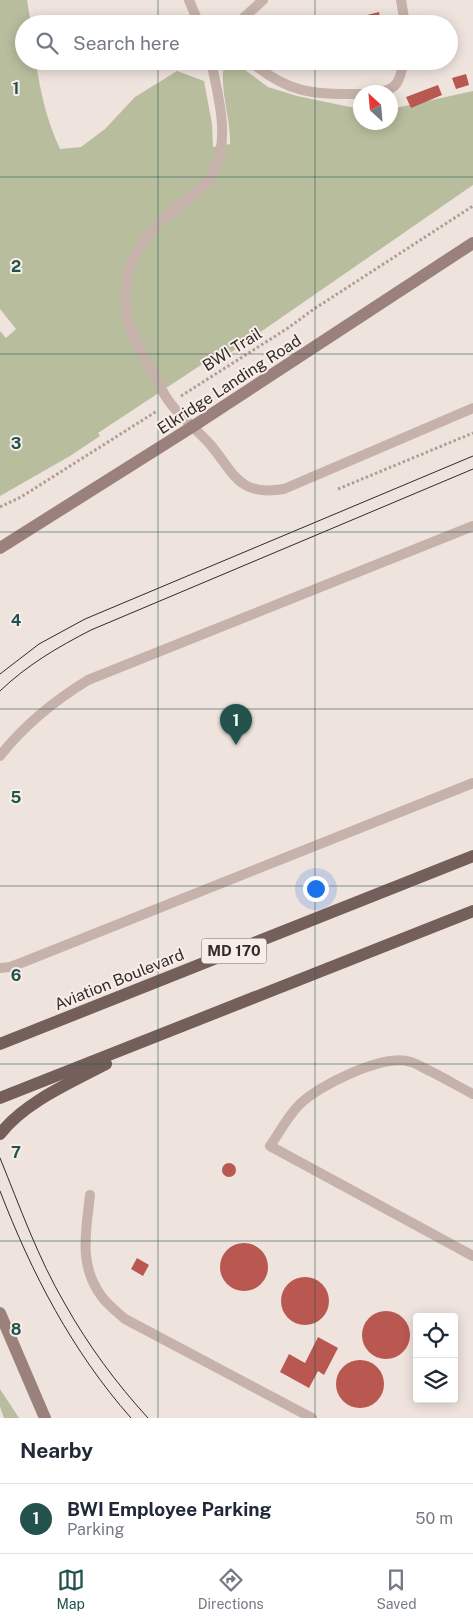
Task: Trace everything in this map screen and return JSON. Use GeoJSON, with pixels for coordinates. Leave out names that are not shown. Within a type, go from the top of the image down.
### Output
{"type":"FeatureCollection","features":[{"type":"Feature","properties":{"kind":"main road","name":"Aviation Boulevard"},"geometry":{"type":"LineString","coordinates":[[0,1044],[473,856]]}},
{"type":"Feature","properties":{"kind":"main road"},"geometry":{"type":"LineString","coordinates":[[0,1098],[473,910]]}},
{"type":"Feature","properties":{"kind":"main road"},"geometry":{"type":"LineString","coordinates":[[0,1134],[11,1121],[25,1110],[152,1039]]}},
{"type":"Feature","properties":{"kind":"street","name":"Elkridge Landing Road"},"geometry":{"type":"LineString","coordinates":[[0,548],[192,427],[473,243]]}},
{"type":"Feature","properties":{"kind":"street"},"geometry":{"type":"LineString","coordinates":[[0,1313],[45,1418]]}},
{"type":"Feature","properties":{"kind":"lane"},"geometry":{"type":"LineString","coordinates":[[189,0],[195,15]]}},
{"type":"Feature","properties":{"kind":"lane"},"geometry":{"type":"LineString","coordinates":[[247,15],[263,0]]}},
{"type":"Feature","properties":{"kind":"lane"},"geometry":{"type":"LineString","coordinates":[[401,0],[404,15]]}},
{"type":"Feature","properties":{"kind":"lane"},"geometry":{"type":"LineString","coordinates":[[213,70],[223,142],[215,168],[206,184],[158,224],[141,246],[128,269],[125,294],[128,320],[137,343],[170,403],[209,443],[231,474],[239,481],[260,491],[284,489],[473,408]]}},
{"type":"Feature","properties":{"kind":"lane"},"geometry":{"type":"LineString","coordinates":[[264,70],[282,82],[300,90],[318,94],[353,94]]}},
{"type":"Feature","properties":{"kind":"lane"},"geometry":{"type":"LineString","coordinates":[[396,85],[402,70]]}},
{"type":"Feature","properties":{"kind":"lane"},"geometry":{"type":"LineString","coordinates":[[0,756],[19,733],[41,713],[66,693],[88,680],[473,526]]}},
{"type":"Feature","properties":{"kind":"lane"},"geometry":{"type":"LineString","coordinates":[[0,968],[21,964],[473,783]]}},
{"type":"Feature","properties":{"kind":"lane"},"geometry":{"type":"LineString","coordinates":[[473,1094],[412,1062],[398,1061],[378,1064],[336,1080],[308,1097],[297,1107],[270,1146],[473,1256]]}},
{"type":"Feature","properties":{"kind":"lane"},"geometry":{"type":"LineString","coordinates":[[90,1195],[84,1250],[89,1275],[102,1298],[125,1319],[312,1418]]}},
{"type":"Feature","properties":{"kind":"path","name":"BWI Trail"},"geometry":{"type":"LineString","coordinates":[[0,507],[28,493],[288,328],[314,308],[473,206]]}},
{"type":"Feature","properties":{"kind":"path"},"geometry":{"type":"LineString","coordinates":[[338,489],[473,433]]}},
{"type":"Feature","properties":{"kind":"green space"},"geometry":{"type":"Polygon","coordinates":[[[0,0],[27,0],[30,15],[15,15],[15,70],[38,70],[51,128],[60,149],[81,147],[105,129],[135,97],[177,71],[204,81],[212,124],[213,147],[230,144],[223,84],[223,70],[245,70],[268,87],[297,96],[353,108],[353,130],[398,130],[398,107],[473,91],[473,185],[233,351],[201,365],[98,433],[100,436],[70,456],[0,496],[0,331],[6,338],[16,329],[0,309],[0,0]]]}},
{"type":"Feature","properties":{"kind":"green space"},"geometry":{"type":"Polygon","coordinates":[[[0,1389],[19,1418],[4,1418],[0,1407],[0,1389]]]}},
{"type":"Feature","properties":{"kind":"building"},"geometry":{"type":"Polygon","coordinates":[[[379,12],[380,15],[367,15],[379,12]]]}},
{"type":"Feature","properties":{"kind":"building"},"geometry":{"type":"Polygon","coordinates":[[[466,74],[469,85],[456,89],[452,78],[466,74]]]}},
{"type":"Feature","properties":{"kind":"building"},"geometry":{"type":"Polygon","coordinates":[[[438,85],[442,95],[411,108],[406,97],[438,85]]]}},
{"type":"Feature","properties":{"kind":"building"},"geometry":{"type":"Polygon","coordinates":[[[229,1163],[234,1165],[236,1170],[234,1175],[229,1177],[224,1175],[222,1170],[224,1165],[229,1163]]]}},
{"type":"Feature","properties":{"kind":"building"},"geometry":{"type":"Polygon","coordinates":[[[244,1243],[253,1245],[261,1250],[266,1258],[268,1267],[266,1276],[261,1284],[253,1289],[244,1291],[235,1289],[227,1284],[222,1276],[220,1267],[222,1258],[227,1250],[235,1245],[244,1243]]]}},
{"type":"Feature","properties":{"kind":"building"},"geometry":{"type":"Polygon","coordinates":[[[137,1258],[149,1265],[143,1276],[131,1269],[137,1258]]]}},
{"type":"Feature","properties":{"kind":"building"},"geometry":{"type":"Polygon","coordinates":[[[305,1277],[314,1279],[322,1284],[327,1292],[329,1301],[327,1310],[322,1318],[314,1323],[305,1325],[296,1323],[288,1318],[283,1310],[281,1301],[283,1292],[288,1284],[296,1279],[305,1277]]]}},
{"type":"Feature","properties":{"kind":"building"},"geometry":{"type":"Polygon","coordinates":[[[386,1311],[395,1313],[403,1318],[408,1326],[410,1335],[408,1344],[403,1352],[395,1357],[386,1359],[377,1357],[369,1352],[364,1344],[362,1335],[364,1326],[369,1318],[377,1313],[386,1311]]]}},
{"type":"Feature","properties":{"kind":"building"},"geometry":{"type":"Polygon","coordinates":[[[318,1337],[338,1348],[324,1375],[318,1371],[309,1388],[280,1372],[289,1354],[305,1363],[318,1337]]]}},
{"type":"Feature","properties":{"kind":"building"},"geometry":{"type":"Polygon","coordinates":[[[360,1360],[369,1362],[377,1367],[382,1375],[384,1384],[382,1393],[377,1401],[369,1406],[360,1408],[351,1406],[343,1401],[338,1393],[336,1384],[338,1375],[343,1367],[351,1362],[360,1360]]]}},
{"type":"Feature","properties":{"kind":"tram line"},"geometry":{"type":"LineString","coordinates":[[0,674],[39,644],[85,619],[473,456]]}},
{"type":"Feature","properties":{"kind":"tram line"},"geometry":{"type":"LineString","coordinates":[[0,691],[43,657],[91,630],[473,469]]}},
{"type":"Feature","properties":{"kind":"tram line"},"geometry":{"type":"LineString","coordinates":[[0,1158],[22,1214],[55,1287],[103,1363],[148,1418]]}},
{"type":"Feature","properties":{"kind":"tram line"},"geometry":{"type":"LineString","coordinates":[[0,1191],[12,1222],[55,1310],[90,1366],[131,1418]]}},
{"type":"Feature","properties":{"kind":"place","name":"BWI Employee Parking"},"geometry":{"type":"Point","coordinates":[236,745]}}]}
